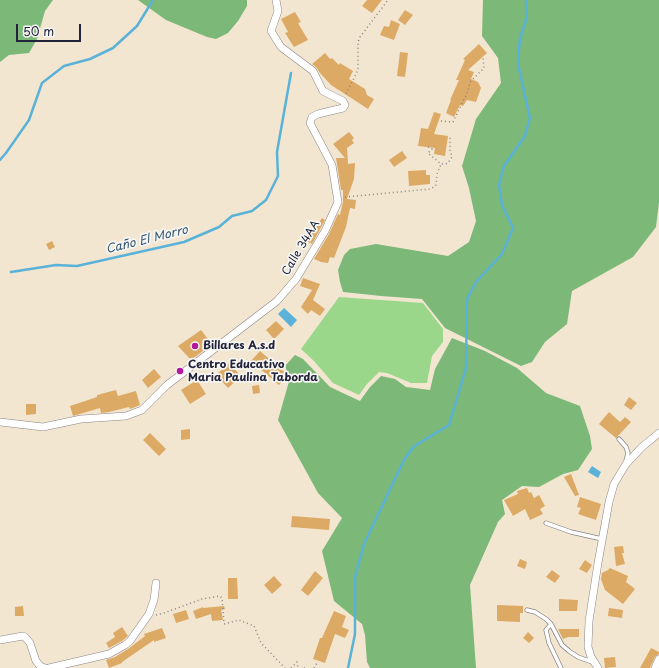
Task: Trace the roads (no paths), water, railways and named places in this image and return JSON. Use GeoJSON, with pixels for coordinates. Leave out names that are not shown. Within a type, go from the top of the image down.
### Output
{"type":"FeatureCollection","features":[{"type":"Feature","properties":{"kind":"street","name":"Calle 34AA"},"geometry":{"type":"LineString","coordinates":[[0,422],[43,427],[81,419],[126,416],[142,410],[167,385],[277,301],[296,279],[326,232],[338,202],[332,164],[310,123],[312,117],[318,114],[343,108],[345,105],[343,101],[323,91],[313,71],[281,46],[270,31],[278,11],[276,0]]}},
{"type":"Feature","properties":{"kind":"street"},"geometry":{"type":"LineString","coordinates":[[596,665],[588,647],[589,621],[602,539],[614,484],[626,464],[642,447],[659,433]]}},
{"type":"Feature","properties":{"kind":"street"},"geometry":{"type":"LineString","coordinates":[[49,668],[115,652],[130,641],[147,617],[154,600],[156,583]]}},
{"type":"Feature","properties":{"kind":"street"},"geometry":{"type":"LineString","coordinates":[[0,640],[22,636],[25,637],[30,643],[36,661],[41,666],[46,668]]}},
{"type":"Feature","properties":{"kind":"street"},"geometry":{"type":"LineString","coordinates":[[655,668],[659,659]]}},
{"type":"Feature","properties":{"kind":"lane"},"geometry":{"type":"LineString","coordinates":[[620,439],[626,447],[628,453],[626,464]]}},
{"type":"Feature","properties":{"kind":"lane"},"geometry":{"type":"LineString","coordinates":[[546,523],[571,532],[602,539]]}},
{"type":"Feature","properties":{"kind":"lane"},"geometry":{"type":"LineString","coordinates":[[527,610],[535,612],[551,624],[562,645],[578,657],[596,665]]}},
{"type":"Feature","properties":{"kind":"lane"},"geometry":{"type":"LineString","coordinates":[[551,624],[546,630],[561,668]]}},
{"type":"Feature","properties":{"kind":"water"},"geometry":{"type":"Polygon","coordinates":[[[284,308],[297,320],[291,327],[278,314],[284,308]]]}},
{"type":"Feature","properties":{"kind":"water"},"geometry":{"type":"Polygon","coordinates":[[[592,466],[601,472],[598,478],[588,472],[592,466]]]}},
{"type":"Feature","properties":{"kind":"waterway"},"geometry":{"type":"LineString","coordinates":[[0,160],[29,120],[42,83],[64,66],[90,59],[113,48],[137,26],[153,0]]}},
{"type":"Feature","properties":{"kind":"waterway"},"geometry":{"type":"LineString","coordinates":[[348,668],[355,634],[355,577],[364,544],[404,460],[413,447],[449,425],[466,368],[467,299],[476,282],[502,254],[513,228],[502,205],[499,185],[504,166],[525,136],[530,118],[518,64],[520,38],[527,17],[526,0]]}},
{"type":"Feature","properties":{"kind":"waterway","name":"Caño El Morro"},"geometry":{"type":"LineString","coordinates":[[11,272],[56,265],[77,266],[184,242],[219,227],[232,216],[252,211],[266,200],[278,176],[277,152],[291,73]]}},
{"type":"Feature","properties":{"kind":"place","name":"Billares A.s.d"},"geometry":{"type":"Point","coordinates":[195,346]}},
{"type":"Feature","properties":{"kind":"place","name":"Centro Educativo Maria Paulina Taborda"},"geometry":{"type":"Point","coordinates":[180,371]}}]}
